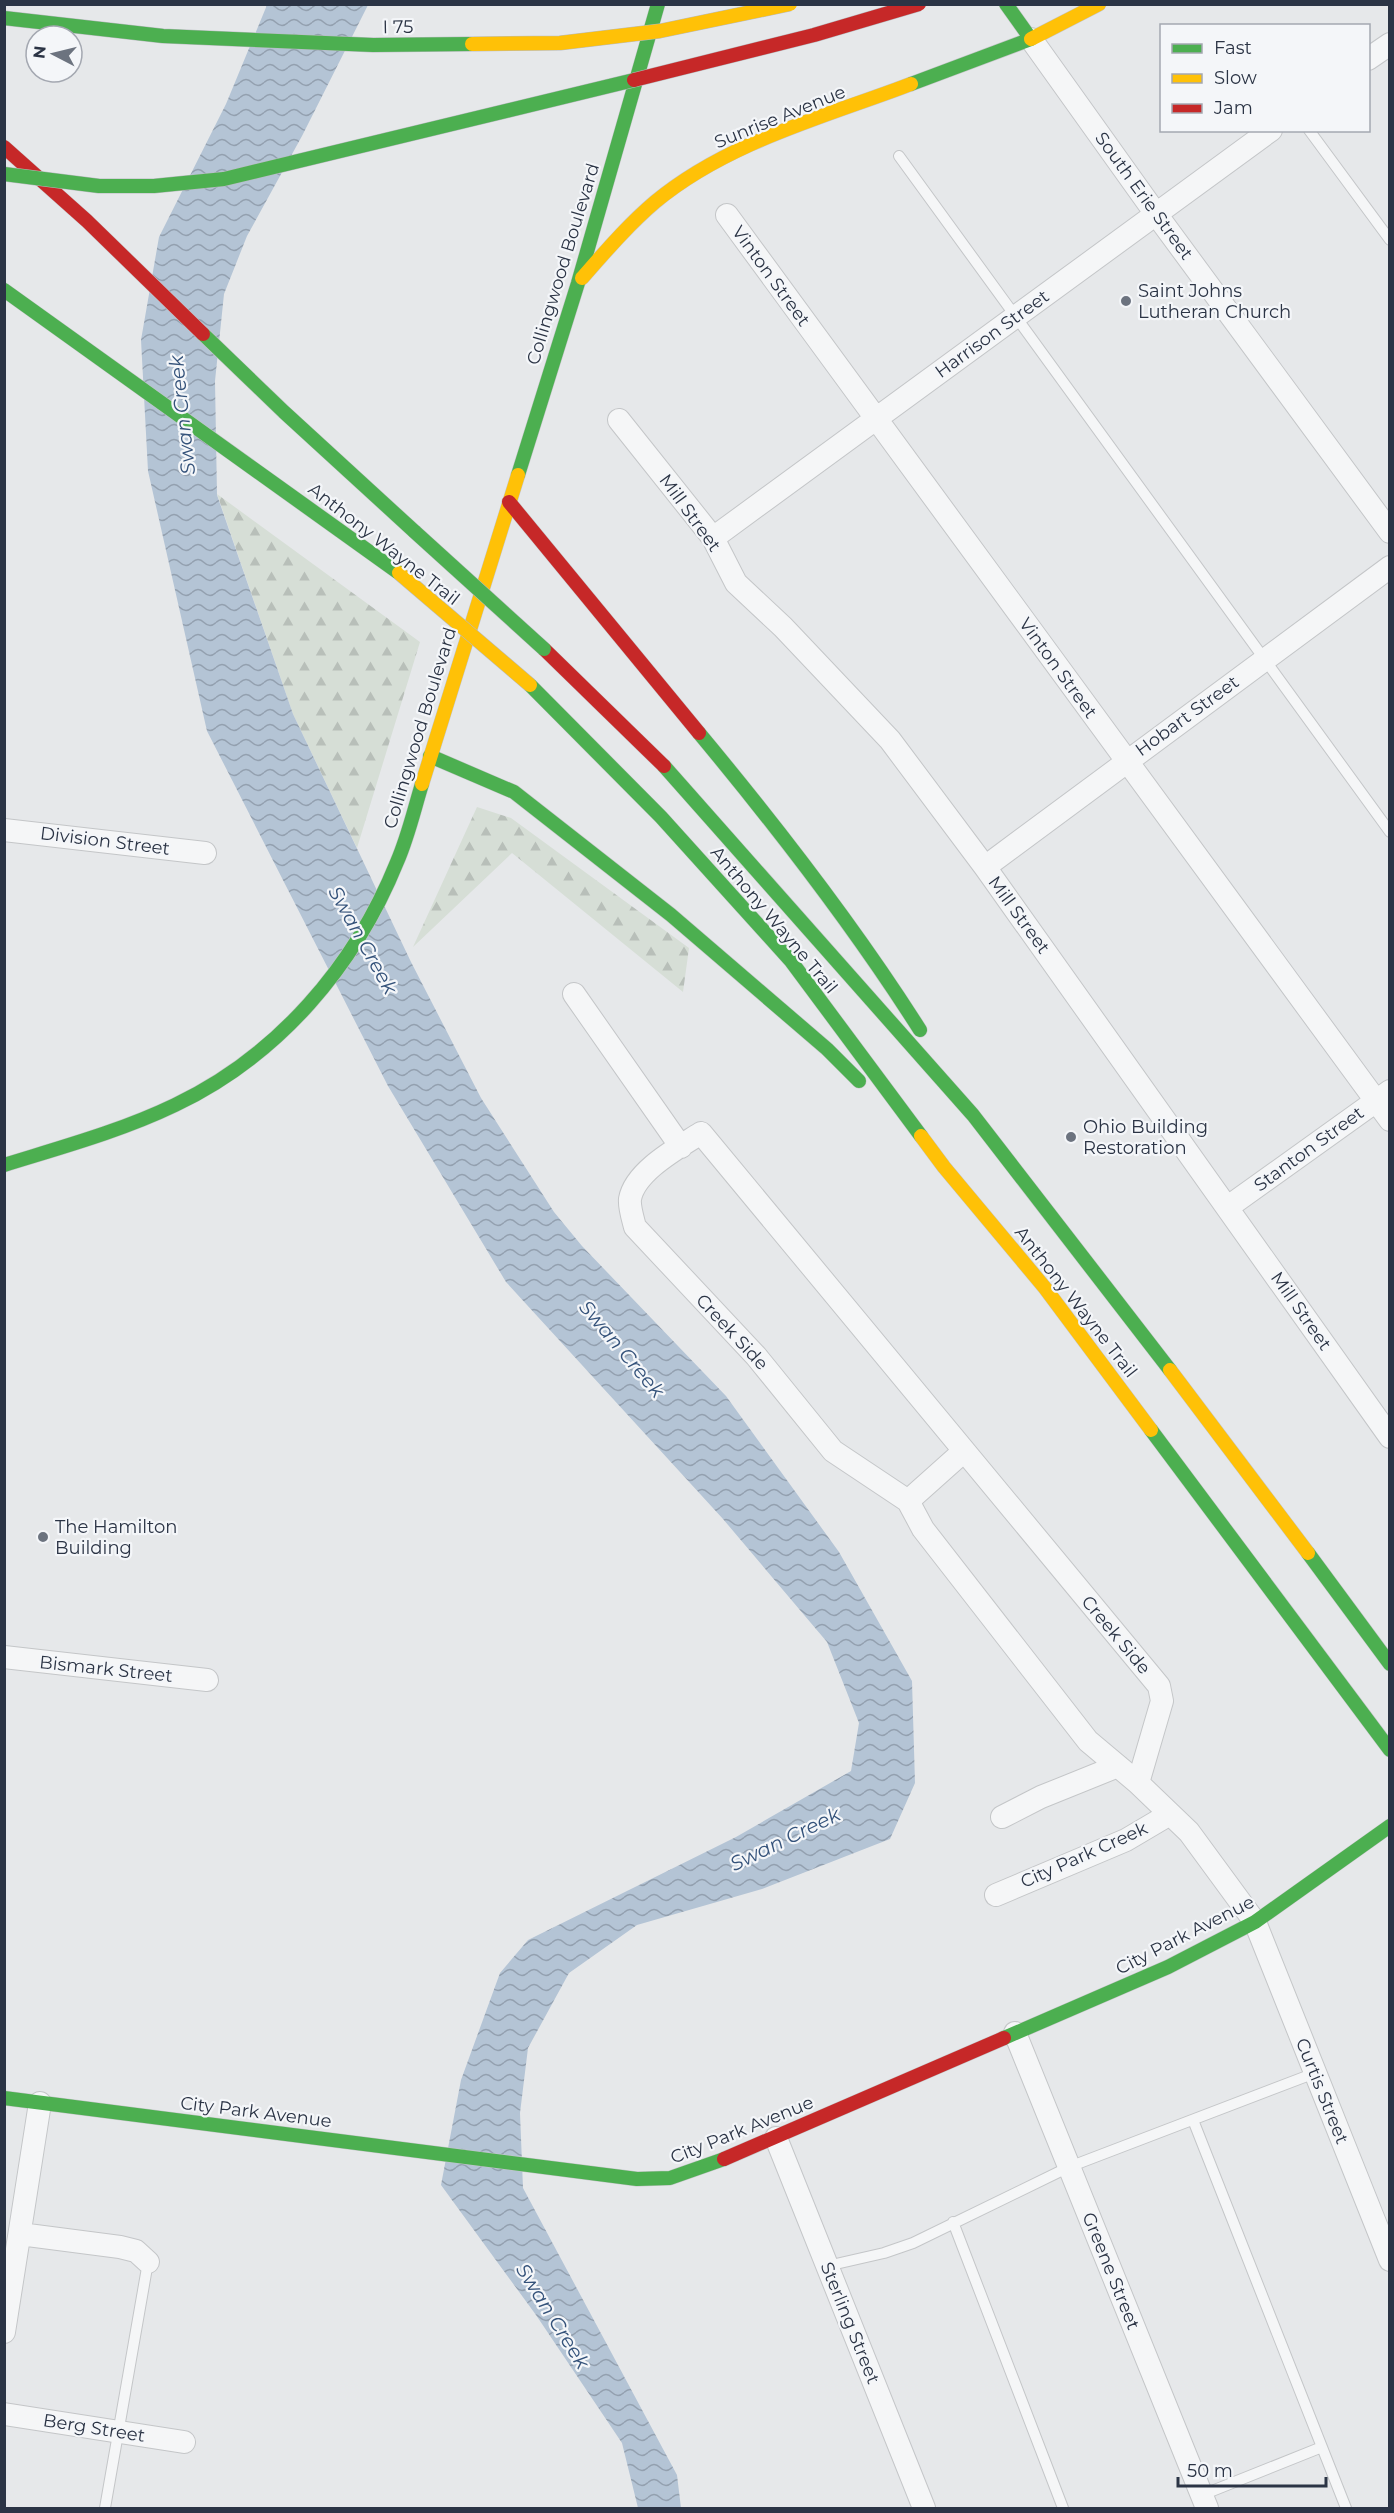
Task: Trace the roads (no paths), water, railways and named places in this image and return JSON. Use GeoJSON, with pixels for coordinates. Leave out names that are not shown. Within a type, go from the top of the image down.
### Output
{"type":"FeatureCollection","features":[{"type":"Feature","properties":{"kind":"main road","name":"Collingwood Boulevard"},"geometry":{"type":"LineString","coordinates":[[4,1166],[130,1123],[199,1093],[262,1050],[309,1006],[354,948],[398,861],[578,283],[658,4]]}},
{"type":"Feature","properties":{"kind":"main road","name":"I 75"},"geometry":{"type":"LineString","coordinates":[[4,18],[186,37],[373,45],[561,43],[660,32],[790,4]]}},
{"type":"Feature","properties":{"kind":"main road"},"geometry":{"type":"LineString","coordinates":[[4,174],[50,182],[99,186],[154,186],[224,179],[803,38],[919,4]]}},
{"type":"Feature","properties":{"kind":"main road","name":"South Erie Street"},"geometry":{"type":"LineString","coordinates":[[1006,4],[1031,39]]}},
{"type":"Feature","properties":{"kind":"main road","name":"Sunrise Avenue"},"geometry":{"type":"LineString","coordinates":[[578,283],[622,233],[655,202],[699,171],[749,145],[1031,39],[1099,4]]}},
{"type":"Feature","properties":{"kind":"main road","name":"Anthony Wayne Trail"},"geometry":{"type":"LineString","coordinates":[[4,147],[87,220],[284,412],[544,649],[676,777],[974,1115],[1209,1421],[1389,1664]]}},
{"type":"Feature","properties":{"kind":"main road","name":"Anthony Wayne Trail"},"geometry":{"type":"LineString","coordinates":[[4,290],[399,573],[530,685],[661,817],[791,962],[944,1167],[1046,1288],[1389,1750]]}},
{"type":"Feature","properties":{"kind":"main road"},"geometry":{"type":"LineString","coordinates":[[509,502],[779,830],[890,983],[974,1115]]}},
{"type":"Feature","properties":{"kind":"main road"},"geometry":{"type":"LineString","coordinates":[[430,756],[514,792],[670,915],[827,1049],[944,1167]]}},
{"type":"Feature","properties":{"kind":"main road","name":"City Park Avenue"},"geometry":{"type":"LineString","coordinates":[[4,2098],[637,2179],[670,2178],[776,2138],[1168,1967],[1255,1922],[1389,1826]]}},
{"type":"Feature","properties":{"kind":"street","name":"South Erie Street"},"geometry":{"type":"LineString","coordinates":[[1031,39],[1389,532]]}},
{"type":"Feature","properties":{"kind":"street"},"geometry":{"type":"LineString","coordinates":[[1370,58],[1389,44]]}},
{"type":"Feature","properties":{"kind":"street","name":"Harrison Street"},"geometry":{"type":"LineString","coordinates":[[713,538],[1268,132]]}},
{"type":"Feature","properties":{"kind":"street","name":"Vinton Street"},"geometry":{"type":"LineString","coordinates":[[727,215],[1126,761],[1382,1096],[1389,1120]]}},
{"type":"Feature","properties":{"kind":"street","name":"Mill Street"},"geometry":{"type":"LineString","coordinates":[[619,420],[713,538],[736,583],[783,627],[890,740],[985,867],[1389,1437]]}},
{"type":"Feature","properties":{"kind":"street","name":"Hobart Street"},"geometry":{"type":"LineString","coordinates":[[985,867],[1389,567]]}},
{"type":"Feature","properties":{"kind":"street","name":"Division Street"},"geometry":{"type":"LineString","coordinates":[[4,830],[205,853]]}},
{"type":"Feature","properties":{"kind":"street"},"geometry":{"type":"LineString","coordinates":[[574,994],[681,1147]]}},
{"type":"Feature","properties":{"kind":"street","name":"Stanton Street"},"geometry":{"type":"LineString","coordinates":[[1228,1207],[1382,1096]]}},
{"type":"Feature","properties":{"kind":"street","name":"Creek Side"},"geometry":{"type":"LineString","coordinates":[[1138,1783],[1162,1701],[1159,1686],[701,1133],[637,1180],[629,1201],[635,1227],[756,1356],[833,1451],[908,1501],[923,1529],[1088,1741],[1138,1783],[1189,1832],[1255,1922]]}},
{"type":"Feature","properties":{"kind":"street"},"geometry":{"type":"LineString","coordinates":[[908,1501],[964,1451]]}},
{"type":"Feature","properties":{"kind":"street","name":"Bismark Street"},"geometry":{"type":"LineString","coordinates":[[4,1657],[207,1680]]}},
{"type":"Feature","properties":{"kind":"street"},"geometry":{"type":"LineString","coordinates":[[1002,1817],[1041,1797],[1118,1766]]}},
{"type":"Feature","properties":{"kind":"street","name":"City Park Creek"},"geometry":{"type":"LineString","coordinates":[[996,1894],[1126,1840],[1170,1814]]}},
{"type":"Feature","properties":{"kind":"street","name":"Curtis Street"},"geometry":{"type":"LineString","coordinates":[[1255,1922],[1389,2260]]}},
{"type":"Feature","properties":{"kind":"street","name":"Greene Street"},"geometry":{"type":"LineString","coordinates":[[1015,2033],[1204,2502]]}},
{"type":"Feature","properties":{"kind":"street"},"geometry":{"type":"LineString","coordinates":[[4,2332],[40,2103]]}},
{"type":"Feature","properties":{"kind":"street","name":"Sterling Street"},"geometry":{"type":"LineString","coordinates":[[776,2138],[924,2508]]}},
{"type":"Feature","properties":{"kind":"street"},"geometry":{"type":"LineString","coordinates":[[20,2234],[120,2247],[136,2251],[148,2262]]}},
{"type":"Feature","properties":{"kind":"street","name":"Berg Street"},"geometry":{"type":"LineString","coordinates":[[4,2414],[184,2442]]}},
{"type":"Feature","properties":{"kind":"lane"},"geometry":{"type":"LineString","coordinates":[[1310,132],[1389,240]]}},
{"type":"Feature","properties":{"kind":"lane"},"geometry":{"type":"LineString","coordinates":[[899,156],[1389,832]]}},
{"type":"Feature","properties":{"kind":"lane"},"geometry":{"type":"LineString","coordinates":[[827,2266],[884,2253],[912,2243],[1069,2167],[1315,2073]]}},
{"type":"Feature","properties":{"kind":"lane"},"geometry":{"type":"LineString","coordinates":[[1193,2120],[1346,2508]]}},
{"type":"Feature","properties":{"kind":"lane"},"geometry":{"type":"LineString","coordinates":[[953,2222],[1063,2508]]}},
{"type":"Feature","properties":{"kind":"lane"},"geometry":{"type":"LineString","coordinates":[[105,2508],[148,2262]]}},
{"type":"Feature","properties":{"kind":"lane"},"geometry":{"type":"LineString","coordinates":[[1204,2502],[1322,2447]]}},
{"type":"Feature","properties":{"kind":"water","name":"Swan Creek"},"geometry":{"type":"Polygon","coordinates":[[[267,5],[368,5],[302,136],[247,236],[224,294],[215,381],[217,495],[293,714],[411,962],[481,1098],[554,1212],[582,1246],[726,1396],[839,1552],[912,1681],[915,1783],[890,1839],[762,1889],[637,1925],[569,1973],[528,2048],[520,2113],[523,2188],[677,2475],[681,2508],[638,2508],[622,2443],[536,2315],[441,2185],[461,2080],[500,1973],[528,1940],[736,1837],[851,1771],[859,1723],[827,1642],[723,1519],[506,1282],[388,1086],[207,731],[148,471],[141,340],[159,237],[226,104],[267,5]]]}},
{"type":"Feature","properties":{"kind":"place","name":"Saint Johns Lutheran Church"},"geometry":{"type":"Point","coordinates":[1126,301]}},
{"type":"Feature","properties":{"kind":"place","name":"Ohio Building Restoration"},"geometry":{"type":"Point","coordinates":[1071,1137]}},
{"type":"Feature","properties":{"kind":"place","name":"The Hamilton Building"},"geometry":{"type":"Point","coordinates":[43,1537]}}]}
